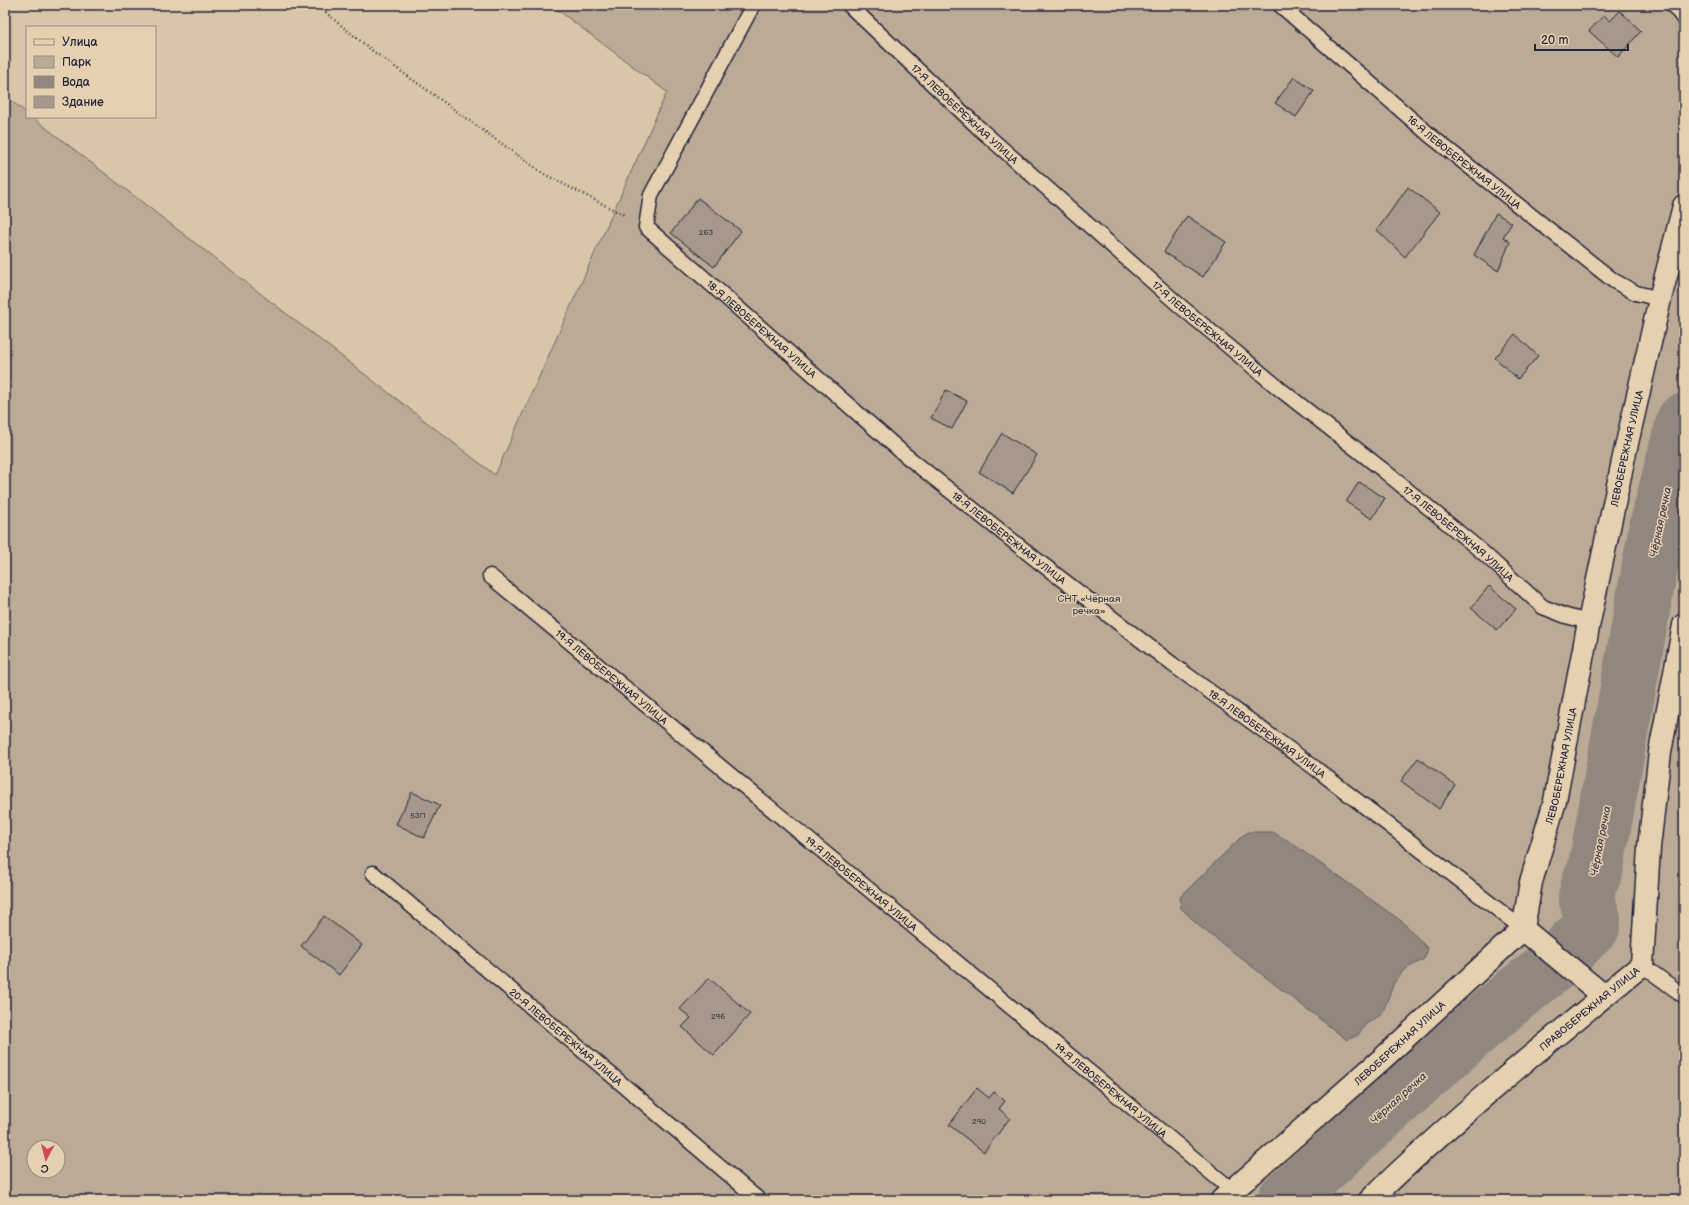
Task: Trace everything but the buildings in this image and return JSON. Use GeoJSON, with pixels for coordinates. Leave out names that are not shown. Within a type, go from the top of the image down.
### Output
{"type":"FeatureCollection","features":[{"type":"Feature","properties":{"kind":"street","name":"ЛЕВОБЕРЕЖНАЯ УЛИЦА"},"geometry":{"type":"LineString","coordinates":[[1227,1195],[1381,1060],[1523,929],[1531,882],[1555,801],[1589,622],[1625,452],[1660,299],[1684,206]]}},
{"type":"Feature","properties":{"kind":"street","name":"ПРАВОБЕРЕЖНАЯ УЛИЦА"},"geometry":{"type":"LineString","coordinates":[[1370,1200],[1405,1166],[1484,1095],[1642,965],[1650,840],[1660,752],[1680,676],[1684,625]]}},
{"type":"Feature","properties":{"kind":"street"},"geometry":{"type":"LineString","coordinates":[[1523,929],[1604,996]]}},
{"type":"Feature","properties":{"kind":"lane"},"geometry":{"type":"LineString","coordinates":[[646,227],[651,195],[753,5]]}},
{"type":"Feature","properties":{"kind":"lane","name":"17-Я ЛЕВОБЕРЕЖНАЯ УЛИЦА"},"geometry":{"type":"LineString","coordinates":[[848,5],[980,129],[1179,305],[1221,340],[1480,550],[1543,607],[1566,616],[1589,622]]}},
{"type":"Feature","properties":{"kind":"lane","name":"16-Я ЛЕВОБЕРЕЖНАЯ УЛИЦА"},"geometry":{"type":"LineString","coordinates":[[1280,5],[1432,137],[1614,281],[1636,293],[1660,299]]}},
{"type":"Feature","properties":{"kind":"lane"},"geometry":{"type":"LineString","coordinates":[[1672,5],[1684,19]]}},
{"type":"Feature","properties":{"kind":"lane","name":"18-Я ЛЕВОБЕРЕЖНАЯ УЛИЦА"},"geometry":{"type":"LineString","coordinates":[[646,227],[904,454],[1038,561],[1172,664],[1315,768],[1523,929]]}},
{"type":"Feature","properties":{"kind":"lane","name":"19-Я ЛЕВОБЕРЕЖНАЯ УЛИЦА"},"geometry":{"type":"LineString","coordinates":[[490,576],[1227,1195]]}},
{"type":"Feature","properties":{"kind":"lane","name":"20-Я ЛЕВОБЕРЕЖНАЯ УЛИЦА"},"geometry":{"type":"LineString","coordinates":[[373,872],[759,1200]]}},
{"type":"Feature","properties":{"kind":"lane"},"geometry":{"type":"LineString","coordinates":[[1642,965],[1684,996]]}},
{"type":"Feature","properties":{"kind":"path"},"geometry":{"type":"LineString","coordinates":[[316,5],[374,52],[544,174],[646,227]]}},
{"type":"Feature","properties":{"kind":"green space","name":"СНТ «Чёрная речка»"},"geometry":{"type":"Polygon","coordinates":[[[551,5],[1684,5],[1684,1200],[5,1200],[5,96],[26,112],[26,118],[33,118],[495,475],[667,92],[551,5]]]}},
{"type":"Feature","properties":{"kind":"water"},"geometry":{"type":"Polygon","coordinates":[[[1248,832],[1273,832],[1290,842],[1404,923],[1428,949],[1424,959],[1404,970],[1394,983],[1382,1014],[1365,1025],[1358,1035],[1347,1040],[1198,925],[1181,908],[1180,897],[1241,837],[1248,832]]]}},
{"type":"Feature","properties":{"kind":"waterway","name":"Чёрная речка"},"geometry":{"type":"LineString","coordinates":[[1285,1200],[1454,1047],[1505,1003],[1554,964],[1592,927],[1593,919],[1586,897],[1589,883],[1595,872],[1657,527],[1684,421]]}}]}
